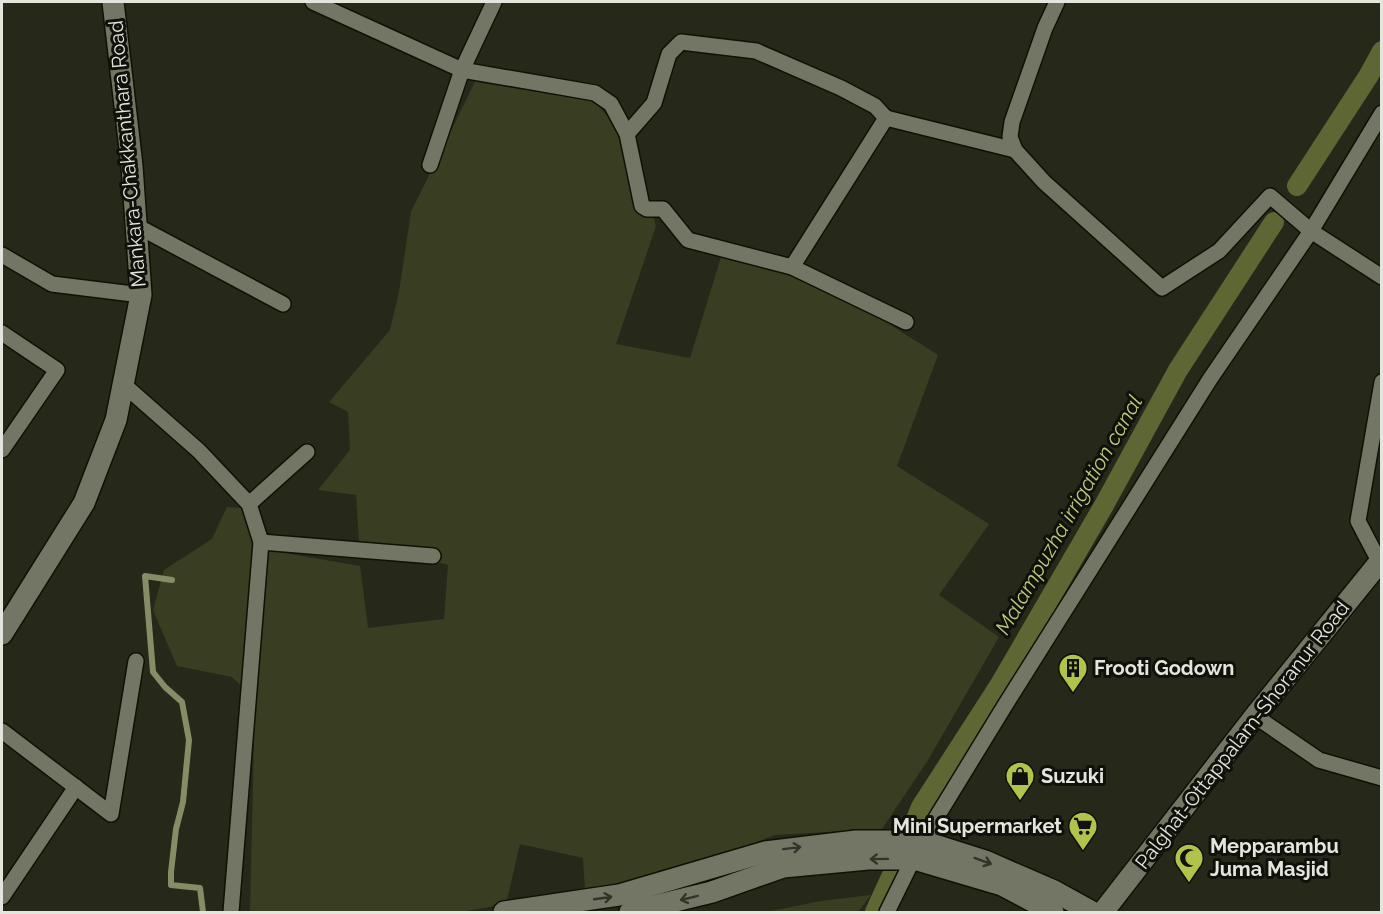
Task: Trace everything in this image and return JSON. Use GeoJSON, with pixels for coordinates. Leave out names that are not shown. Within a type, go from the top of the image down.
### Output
{"type":"FeatureCollection","features":[{"type":"Feature","properties":{"kind":"main road","name":"Mankara-Chakkanthara Road"},"geometry":{"type":"LineString","coordinates":[[2,634],[84,503],[116,420],[141,295],[132,166],[113,2]]}},
{"type":"Feature","properties":{"kind":"main road","name":"Palghat-Ottappalam-Shoranur Road"},"geometry":{"type":"LineString","coordinates":[[1103,912],[1380,560]]}},
{"type":"Feature","properties":{"kind":"main road"},"geometry":{"type":"LineString","coordinates":[[504,912],[619,895],[765,852],[856,840],[985,861],[1054,891],[1092,912]]}},
{"type":"Feature","properties":{"kind":"main road"},"geometry":{"type":"LineString","coordinates":[[630,912],[712,892],[783,867],[868,859],[918,850],[1002,885],[1053,912]]}},
{"type":"Feature","properties":{"kind":"street"},"geometry":{"type":"LineString","coordinates":[[313,2],[462,70],[595,93],[611,104],[627,134],[642,206],[647,209],[663,209],[688,240],[792,267],[906,322]]}},
{"type":"Feature","properties":{"kind":"street"},"geometry":{"type":"LineString","coordinates":[[430,165],[462,70],[494,2]]}},
{"type":"Feature","properties":{"kind":"street"},"geometry":{"type":"LineString","coordinates":[[1057,2],[1045,28],[1012,122],[1010,137],[1014,150],[1044,182],[1162,288],[1219,251],[1270,196],[1311,231],[1382,277]]}},
{"type":"Feature","properties":{"kind":"street"},"geometry":{"type":"LineString","coordinates":[[627,134],[654,103],[669,54],[681,42],[756,51],[841,88],[875,106],[886,118],[1014,150]]}},
{"type":"Feature","properties":{"kind":"street"},"geometry":{"type":"LineString","coordinates":[[887,912],[918,850],[1210,379],[1311,231],[1382,113]]}},
{"type":"Feature","properties":{"kind":"street"},"geometry":{"type":"LineString","coordinates":[[792,267],[886,118]]}},
{"type":"Feature","properties":{"kind":"street"},"geometry":{"type":"LineString","coordinates":[[136,226],[283,304]]}},
{"type":"Feature","properties":{"kind":"street"},"geometry":{"type":"LineString","coordinates":[[2,255],[52,284],[141,295]]}},
{"type":"Feature","properties":{"kind":"street"},"geometry":{"type":"LineString","coordinates":[[2,333],[57,370],[2,450]]}},
{"type":"Feature","properties":{"kind":"street"},"geometry":{"type":"LineString","coordinates":[[1380,560],[1358,520],[1382,382]]}},
{"type":"Feature","properties":{"kind":"street"},"geometry":{"type":"LineString","coordinates":[[123,384],[199,451],[249,504],[261,542],[231,912]]}},
{"type":"Feature","properties":{"kind":"street"},"geometry":{"type":"LineString","coordinates":[[249,504],[307,452]]}},
{"type":"Feature","properties":{"kind":"street"},"geometry":{"type":"LineString","coordinates":[[261,542],[433,556]]}},
{"type":"Feature","properties":{"kind":"street"},"geometry":{"type":"LineString","coordinates":[[2,731],[111,814],[136,661]]}},
{"type":"Feature","properties":{"kind":"street"},"geometry":{"type":"LineString","coordinates":[[1255,716],[1318,760],[1382,778]]}},
{"type":"Feature","properties":{"kind":"street"},"geometry":{"type":"LineString","coordinates":[[2,897],[76,787]]}},
{"type":"Feature","properties":{"kind":"green space"},"geometry":{"type":"Polygon","coordinates":[[[475,82],[593,100],[632,144],[656,226],[616,344],[690,358],[722,254],[829,286],[938,355],[897,466],[989,524],[939,595],[999,637],[928,760],[882,829],[775,835],[682,870],[585,890],[583,858],[520,844],[506,904],[460,912],[250,912],[255,699],[232,677],[177,666],[153,610],[164,570],[212,539],[227,507],[253,509],[261,549],[360,566],[368,628],[444,619],[448,565],[359,541],[356,495],[318,490],[350,450],[348,412],[329,402],[390,330],[399,292],[411,212],[475,82]]]}},
{"type":"Feature","properties":{"kind":"green space"},"geometry":{"type":"Polygon","coordinates":[[[871,895],[858,912],[766,912],[821,901],[871,895]]]}},
{"type":"Feature","properties":{"kind":"waterway","name":"Malampuzha irrigation canal"},"geometry":{"type":"LineString","coordinates":[[1297,186],[1382,51]]}},
{"type":"Feature","properties":{"kind":"waterway","name":"Malampuzha irrigation canal"},"geometry":{"type":"LineString","coordinates":[[910,834],[921,807],[999,686],[1103,507],[1178,370],[1274,222]]}},
{"type":"Feature","properties":{"kind":"waterway"},"geometry":{"type":"LineString","coordinates":[[172,580],[145,576],[153,672],[182,702],[189,740],[183,802],[176,829],[171,885],[200,888],[203,912]]}},
{"type":"Feature","properties":{"kind":"waterway","name":"Malampuzha irrigation canal"},"geometry":{"type":"LineString","coordinates":[[875,912],[891,877]]}},
{"type":"Feature","properties":{"kind":"place","name":"Frooti Godown"},"geometry":{"type":"Point","coordinates":[1073,694]}},
{"type":"Feature","properties":{"kind":"place","name":"Suzuki"},"geometry":{"type":"Point","coordinates":[1020,802]}},
{"type":"Feature","properties":{"kind":"place","name":"Mini Supermarket"},"geometry":{"type":"Point","coordinates":[1083,852]}},
{"type":"Feature","properties":{"kind":"place","name":"Mepparambu Juma Masjid"},"geometry":{"type":"Point","coordinates":[1189,884]}}]}
